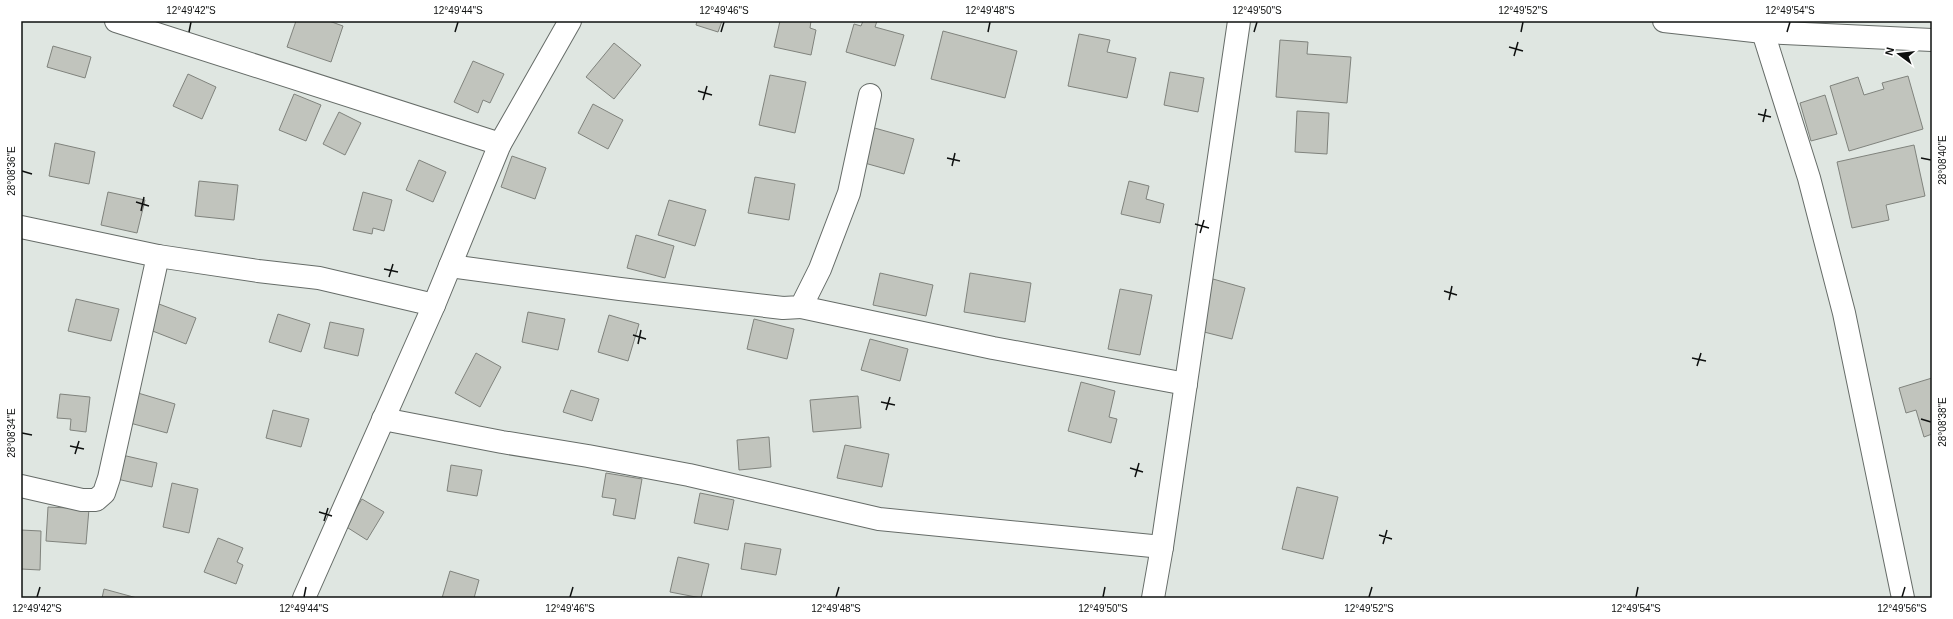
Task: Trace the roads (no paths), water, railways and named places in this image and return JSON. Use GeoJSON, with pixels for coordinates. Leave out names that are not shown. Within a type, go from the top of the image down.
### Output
{"type":"FeatureCollection","features":[{"type":"Feature","properties":{"kind":"street"},"geometry":{"type":"LineString","coordinates":[[116,21],[500,144]]}},
{"type":"Feature","properties":{"kind":"street"},"geometry":{"type":"LineString","coordinates":[[304,598],[434,305],[500,144],[570,21]]}},
{"type":"Feature","properties":{"kind":"street"},"geometry":{"type":"LineString","coordinates":[[1153,598],[1162,547],[1239,21]]}},
{"type":"Feature","properties":{"kind":"street"},"geometry":{"type":"LineString","coordinates":[[1664,21],[1763,32],[1932,40]]}},
{"type":"Feature","properties":{"kind":"street"},"geometry":{"type":"LineString","coordinates":[[1763,32],[1809,178],[1844,312],[1903,598]]}},
{"type":"Feature","properties":{"kind":"street"},"geometry":{"type":"LineString","coordinates":[[802,307],[820,269],[849,193],[870,95]]}},
{"type":"Feature","properties":{"kind":"street"},"geometry":{"type":"LineString","coordinates":[[21,227],[158,256],[258,271],[319,278],[434,305]]}},
{"type":"Feature","properties":{"kind":"street"},"geometry":{"type":"LineString","coordinates":[[21,486],[82,500],[96,500],[104,493],[125,412],[158,256]]}},
{"type":"Feature","properties":{"kind":"street"},"geometry":{"type":"LineString","coordinates":[[450,266],[752,305],[783,308],[802,307],[993,348],[1186,384]]}},
{"type":"Feature","properties":{"kind":"street"},"geometry":{"type":"LineString","coordinates":[[383,419],[502,442],[689,475],[879,519],[1162,547]]}}]}
